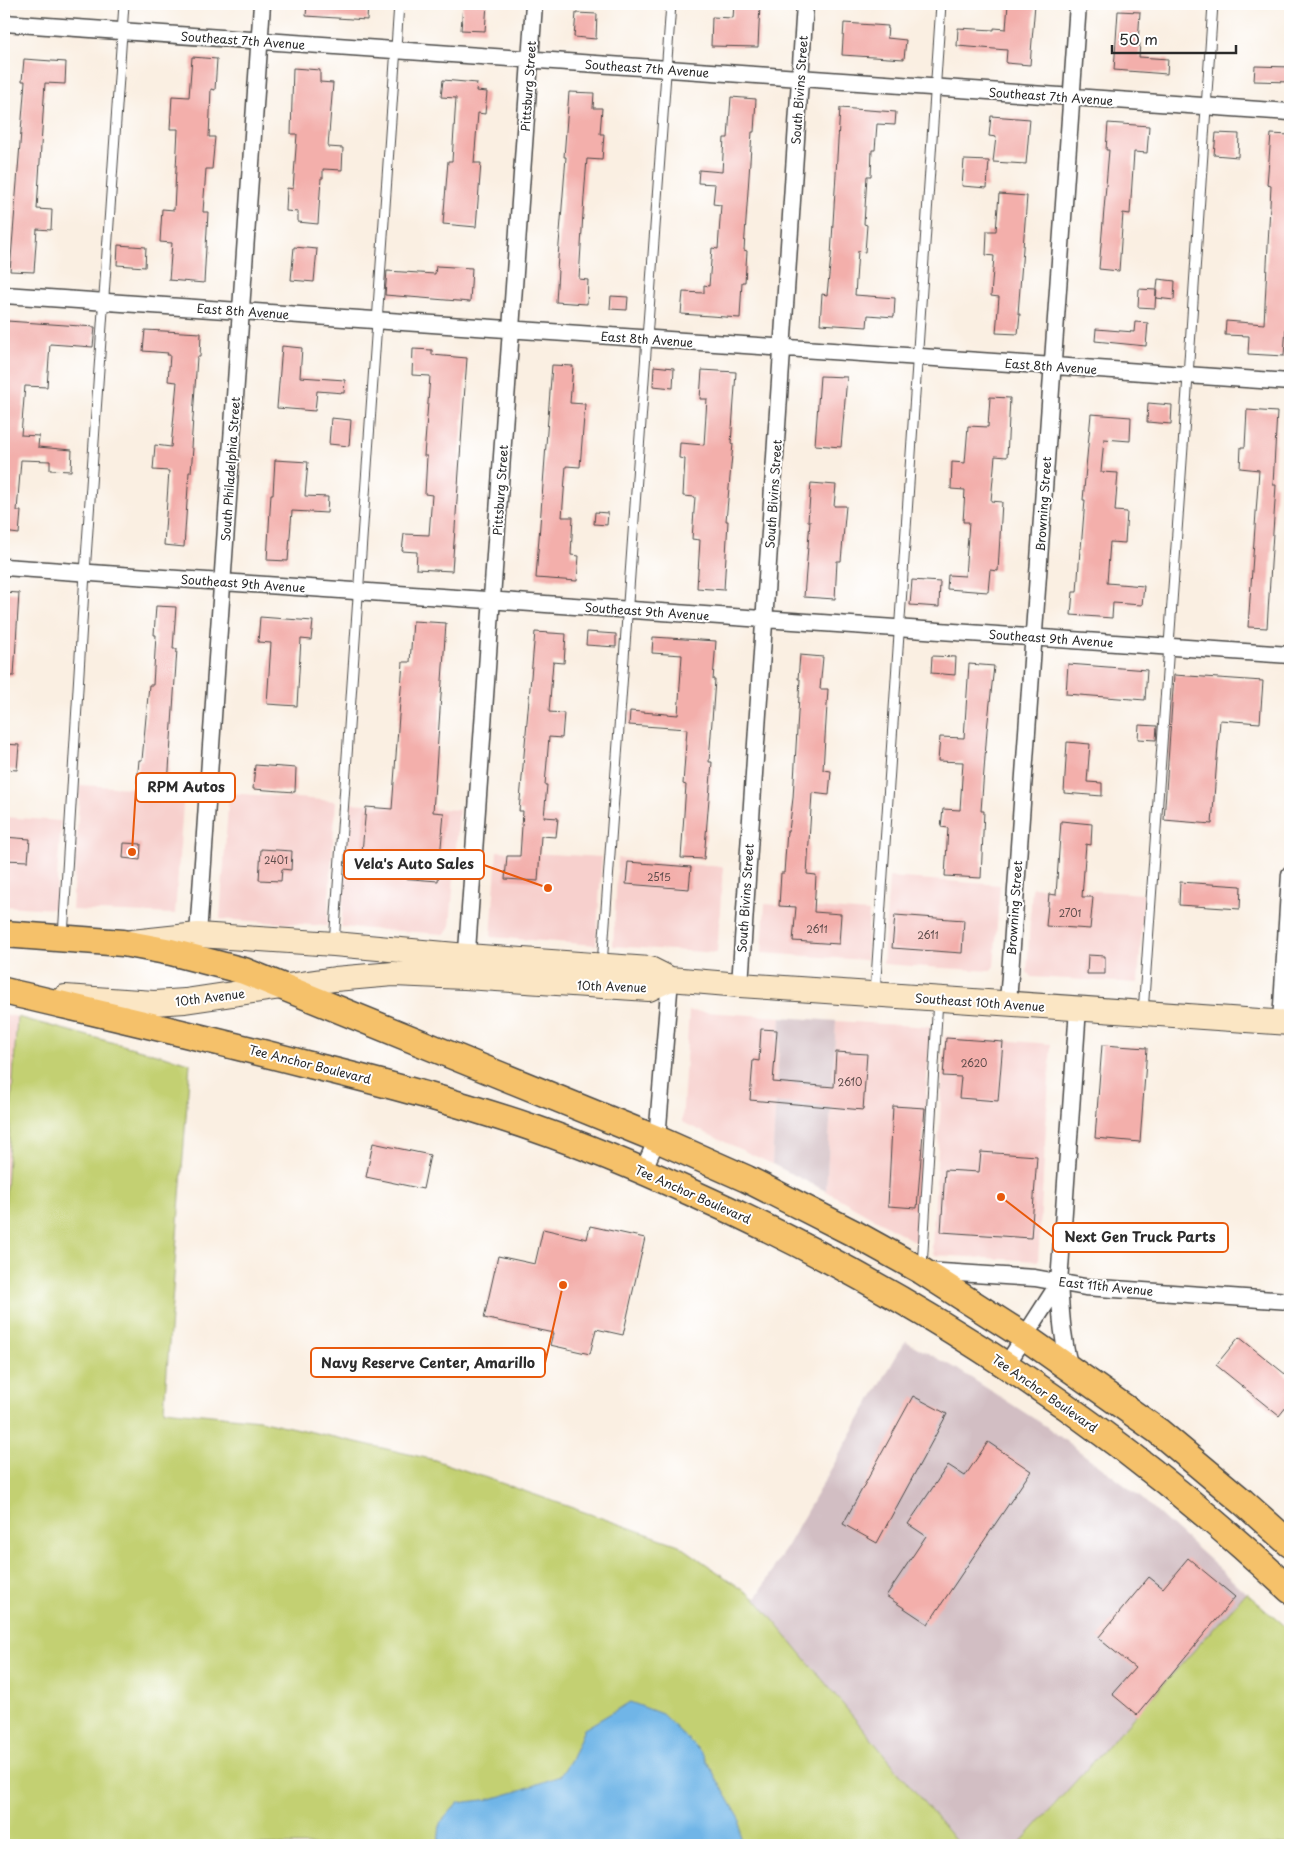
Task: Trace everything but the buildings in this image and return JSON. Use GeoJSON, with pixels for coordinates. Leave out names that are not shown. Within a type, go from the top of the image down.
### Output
{"type":"FeatureCollection","features":[{"type":"Feature","properties":{"kind":"main road"},"geometry":{"type":"LineString","coordinates":[[4,934],[123,943],[211,962],[244,972],[657,1139],[746,1179],[857,1235],[922,1271],[1025,1337],[1158,1431],[1290,1544]]}},
{"type":"Feature","properties":{"kind":"main road","name":"10th Avenue"},"geometry":{"type":"LineString","coordinates":[[123,943],[198,935],[334,944],[466,967],[649,989],[670,979]]}},
{"type":"Feature","properties":{"kind":"main road","name":"10th Avenue"},"geometry":{"type":"LineString","coordinates":[[4,991],[154,1003],[185,1001],[363,976],[466,967],[602,966],[650,969],[670,979]]}},
{"type":"Feature","properties":{"kind":"main road","name":"Southeast 10th Avenue"},"geometry":{"type":"LineString","coordinates":[[670,979],[1286,1023]]}},
{"type":"Feature","properties":{"kind":"main road","name":"Tee Anchor Boulevard"},"geometry":{"type":"LineString","coordinates":[[4,991],[208,1038],[432,1096],[538,1130],[643,1171],[732,1211],[839,1264],[901,1299],[1006,1364],[1075,1412],[1159,1475],[1246,1549],[1290,1590]]}},
{"type":"Feature","properties":{"kind":"street","name":"South Philadelphia Street"},"geometry":{"type":"LineString","coordinates":[[198,935],[262,4]]}},
{"type":"Feature","properties":{"kind":"street","name":"Pittsburg Street"},"geometry":{"type":"LineString","coordinates":[[466,967],[534,4]]}},
{"type":"Feature","properties":{"kind":"street","name":"South Bivins Street"},"geometry":{"type":"LineString","coordinates":[[740,985],[805,4]]}},
{"type":"Feature","properties":{"kind":"street","name":"Browning Street"},"geometry":{"type":"LineString","coordinates":[[1008,1003],[1078,4]]}},
{"type":"Feature","properties":{"kind":"street","name":"Southeast 7th Avenue"},"geometry":{"type":"LineString","coordinates":[[4,23],[1290,112]]}},
{"type":"Feature","properties":{"kind":"street","name":"East 8th Avenue"},"geometry":{"type":"LineString","coordinates":[[4,295],[1290,382]]}},
{"type":"Feature","properties":{"kind":"street","name":"Southeast 9th Avenue"},"geometry":{"type":"LineString","coordinates":[[4,567],[1290,655]]}},
{"type":"Feature","properties":{"kind":"street"},"geometry":{"type":"LineString","coordinates":[[1286,1023],[1290,874]]}},
{"type":"Feature","properties":{"kind":"street"},"geometry":{"type":"LineString","coordinates":[[643,1171],[657,1139],[670,979]]}},
{"type":"Feature","properties":{"kind":"street"},"geometry":{"type":"LineString","coordinates":[[1070,1369],[1063,1343],[1059,1283],[1078,1008]]}},
{"type":"Feature","properties":{"kind":"street","name":"East 11th Avenue"},"geometry":{"type":"LineString","coordinates":[[922,1271],[1035,1278],[1085,1287],[1290,1301]]}},
{"type":"Feature","properties":{"kind":"street"},"geometry":{"type":"LineString","coordinates":[[1006,1364],[1059,1283]]}},
{"type":"Feature","properties":{"kind":"lane"},"geometry":{"type":"LineString","coordinates":[[62,938],[124,4]]}},
{"type":"Feature","properties":{"kind":"lane"},"geometry":{"type":"LineString","coordinates":[[334,944],[399,4]]}},
{"type":"Feature","properties":{"kind":"lane"},"geometry":{"type":"LineString","coordinates":[[602,966],[670,4]]}},
{"type":"Feature","properties":{"kind":"lane"},"geometry":{"type":"LineString","coordinates":[[875,995],[941,4]]}},
{"type":"Feature","properties":{"kind":"lane"},"geometry":{"type":"LineString","coordinates":[[1143,1013],[1213,4]]}},
{"type":"Feature","properties":{"kind":"lane"},"geometry":{"type":"LineString","coordinates":[[922,1271],[938,999]]}},
{"type":"Feature","properties":{"kind":"shaded area"},"geometry":{"type":"Polygon","coordinates":[[[80,785],[184,791],[175,914],[72,910],[80,785]]]}},
{"type":"Feature","properties":{"kind":"shaded area"},"geometry":{"type":"Polygon","coordinates":[[[229,793],[336,801],[327,926],[220,919],[229,793]]]}},
{"type":"Feature","properties":{"kind":"shaded area"},"geometry":{"type":"Polygon","coordinates":[[[351,803],[459,810],[450,928],[444,934],[341,927],[351,803]]]}},
{"type":"Feature","properties":{"kind":"shaded area"},"geometry":{"type":"Polygon","coordinates":[[[4,817],[61,821],[55,909],[4,906],[4,817]]]}},
{"type":"Feature","properties":{"kind":"shaded area"},"geometry":{"type":"Polygon","coordinates":[[[497,851],[602,857],[596,945],[491,937],[497,851]]]}},
{"type":"Feature","properties":{"kind":"shaded area"},"geometry":{"type":"Polygon","coordinates":[[[618,858],[723,867],[717,953],[613,946],[618,858]]]}},
{"type":"Feature","properties":{"kind":"shaded area"},"geometry":{"type":"Polygon","coordinates":[[[889,877],[1000,885],[994,966],[990,971],[883,964],[889,877]]]}},
{"type":"Feature","properties":{"kind":"shaded area"},"geometry":{"type":"Polygon","coordinates":[[[1032,887],[1144,894],[1138,983],[1031,977],[1027,972],[1032,887]]]}},
{"type":"Feature","properties":{"kind":"shaded area"},"geometry":{"type":"Polygon","coordinates":[[[765,904],[869,912],[866,960],[762,953],[765,904]]]}},
{"type":"Feature","properties":{"kind":"shaded area"},"geometry":{"type":"Polygon","coordinates":[[[689,1011],[781,1017],[772,1164],[682,1122],[689,1011]]]}},
{"type":"Feature","properties":{"kind":"shaded area"},"geometry":{"type":"Polygon","coordinates":[[[4,1014],[17,1017],[4,1220],[4,1014]]]}},
{"type":"Feature","properties":{"kind":"shaded area"},"geometry":{"type":"Polygon","coordinates":[[[781,1017],[836,1021],[826,1191],[772,1164],[781,1017]]]}},
{"type":"Feature","properties":{"kind":"shaded area"},"geometry":{"type":"Polygon","coordinates":[[[836,1021],[930,1027],[917,1243],[826,1191],[836,1021]]]}},
{"type":"Feature","properties":{"kind":"shaded area"},"geometry":{"type":"Polygon","coordinates":[[[945,1036],[1051,1044],[1038,1261],[934,1255],[932,1247],[945,1036]]]}},
{"type":"Feature","properties":{"kind":"shaded area"},"geometry":{"type":"Polygon","coordinates":[[[905,1341],[954,1367],[1047,1427],[1138,1495],[1246,1593],[1018,1845],[959,1845],[756,1599],[905,1341]]]}},
{"type":"Feature","properties":{"kind":"green space"},"geometry":{"type":"Polygon","coordinates":[[[17,1017],[190,1063],[164,1410],[259,1420],[435,1460],[679,1545],[756,1599],[959,1845],[4,1845],[4,1220],[17,1017]]]}},
{"type":"Feature","properties":{"kind":"green space"},"geometry":{"type":"Polygon","coordinates":[[[1246,1593],[1290,1630],[1290,1845],[1018,1845],[1246,1593]]]}},
{"type":"Feature","properties":{"kind":"water"},"geometry":{"type":"Polygon","coordinates":[[[630,1702],[662,1714],[702,1753],[740,1819],[740,1845],[438,1845],[440,1823],[458,1803],[491,1799],[560,1776],[572,1758],[584,1729],[630,1702]]]}},
{"type":"Feature","properties":{"kind":"place","name":"RPM Autos"},"geometry":{"type":"Point","coordinates":[132,852]}},
{"type":"Feature","properties":{"kind":"place","name":"Vela's Auto Sales"},"geometry":{"type":"Point","coordinates":[548,888]}},
{"type":"Feature","properties":{"kind":"place","name":"Next Gen Truck Parts"},"geometry":{"type":"Point","coordinates":[1001,1197]}},
{"type":"Feature","properties":{"kind":"place","name":"Navy Reserve Center, Amarillo"},"geometry":{"type":"Point","coordinates":[563,1285]}}]}
